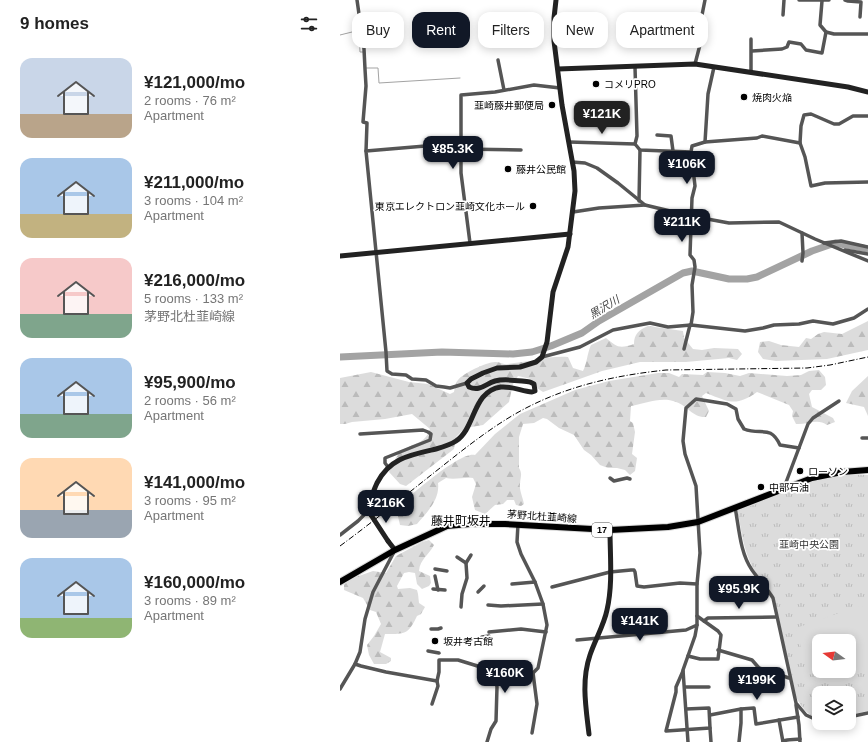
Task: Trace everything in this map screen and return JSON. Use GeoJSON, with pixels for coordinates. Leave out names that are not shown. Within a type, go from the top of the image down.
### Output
{"type":"FeatureCollection","features":[{"type":"Feature","properties":{"kind":"main road","name":"茅野北杜韮崎線"},"geometry":{"type":"LineString","coordinates":[[340,582],[395,550],[447,526],[470,524],[518,524],[610,530],[668,527],[698,522],[812,478],[842,472],[868,470]]}},
{"type":"Feature","properties":{"kind":"street"},"geometry":{"type":"LineString","coordinates":[[357,0],[364,49],[366,86],[363,122],[367,123],[366,151],[377,252],[387,370],[389,373],[403,374],[412,379],[426,380],[436,386],[450,388],[467,383],[483,373],[498,368],[530,365],[536,362],[543,354],[546,345],[552,292],[566,254],[570,234],[574,191],[572,162],[560,88],[554,27],[556,0]]}},
{"type":"Feature","properties":{"kind":"street"},"geometry":{"type":"LineString","coordinates":[[695,64],[702,37],[701,20],[705,0]]}},
{"type":"Feature","properties":{"kind":"street"},"geometry":{"type":"LineString","coordinates":[[783,15],[784,0]]}},
{"type":"Feature","properties":{"kind":"street"},"geometry":{"type":"LineString","coordinates":[[799,0],[829,0]]}},
{"type":"Feature","properties":{"kind":"street"},"geometry":{"type":"LineString","coordinates":[[845,0],[848,2],[860,2],[860,17]]}},
{"type":"Feature","properties":{"kind":"street"},"geometry":{"type":"LineString","coordinates":[[822,1],[820,25],[826,32],[834,34],[868,34]]}},
{"type":"Feature","properties":{"kind":"street"},"geometry":{"type":"LineString","coordinates":[[752,51],[782,49],[787,47],[789,42],[801,44],[806,50],[822,53],[826,32]]}},
{"type":"Feature","properties":{"kind":"street"},"geometry":{"type":"LineString","coordinates":[[751,39],[751,72]]}},
{"type":"Feature","properties":{"kind":"street"},"geometry":{"type":"LineString","coordinates":[[498,60],[504,90]]}},
{"type":"Feature","properties":{"kind":"street"},"geometry":{"type":"LineString","coordinates":[[558,69],[695,64],[848,87],[868,92]]}},
{"type":"Feature","properties":{"kind":"street"},"geometry":{"type":"LineString","coordinates":[[635,67],[637,136],[635,144]]}},
{"type":"Feature","properties":{"kind":"street"},"geometry":{"type":"LineString","coordinates":[[705,142],[708,94],[714,67]]}},
{"type":"Feature","properties":{"kind":"street"},"geometry":{"type":"LineString","coordinates":[[470,243],[461,181],[461,95],[534,85],[560,88]]}},
{"type":"Feature","properties":{"kind":"street"},"geometry":{"type":"LineString","coordinates":[[868,116],[853,116],[839,124],[834,124],[811,114],[804,115],[801,126],[800,143],[805,157],[811,186],[828,183],[868,182]]}},
{"type":"Feature","properties":{"kind":"street"},"geometry":{"type":"LineString","coordinates":[[656,135],[672,136],[673,151]]}},
{"type":"Feature","properties":{"kind":"street"},"geometry":{"type":"LineString","coordinates":[[684,349],[693,312],[692,285],[695,268],[694,260],[690,256],[692,198],[695,186],[692,146],[705,142],[757,138],[762,136],[800,143]]}},
{"type":"Feature","properties":{"kind":"street"},"geometry":{"type":"LineString","coordinates":[[568,142],[635,144],[640,150],[639,201]]}},
{"type":"Feature","properties":{"kind":"street"},"geometry":{"type":"LineString","coordinates":[[366,151],[461,143]]}},
{"type":"Feature","properties":{"kind":"street"},"geometry":{"type":"LineString","coordinates":[[461,149],[522,150]]}},
{"type":"Feature","properties":{"kind":"street"},"geometry":{"type":"LineString","coordinates":[[640,150],[692,152]]}},
{"type":"Feature","properties":{"kind":"street"},"geometry":{"type":"LineString","coordinates":[[572,162],[585,163],[597,168],[618,183],[645,206]]}},
{"type":"Feature","properties":{"kind":"street"},"geometry":{"type":"LineString","coordinates":[[573,212],[598,208],[645,206],[729,223],[779,222],[833,247],[868,261]]}},
{"type":"Feature","properties":{"kind":"street"},"geometry":{"type":"LineString","coordinates":[[802,233],[803,259]]}},
{"type":"Feature","properties":{"kind":"street"},"geometry":{"type":"LineString","coordinates":[[340,256],[570,234]]}},
{"type":"Feature","properties":{"kind":"street"},"geometry":{"type":"LineString","coordinates":[[824,243],[841,241],[868,247]]}},
{"type":"Feature","properties":{"kind":"street"},"geometry":{"type":"LineString","coordinates":[[842,250],[868,254]]}},
{"type":"Feature","properties":{"kind":"street"},"geometry":{"type":"LineString","coordinates":[[543,354],[580,346],[613,330],[650,323],[668,327],[691,325],[745,331],[774,325],[799,324],[813,321],[833,324],[854,318],[868,309]]}},
{"type":"Feature","properties":{"kind":"street"},"geometry":{"type":"LineString","coordinates":[[340,689],[355,664],[360,652],[365,619],[373,592],[395,550],[371,515],[370,504],[375,488],[382,474],[388,467],[398,461],[455,442],[468,430],[475,408],[482,399],[496,389],[505,387],[532,392],[535,391],[534,384],[530,382],[500,380],[475,389],[469,387],[467,383]]}},
{"type":"Feature","properties":{"kind":"street"},"geometry":{"type":"LineString","coordinates":[[710,728],[666,730],[676,687],[695,636],[697,625],[697,584],[700,553],[696,486],[685,454],[683,441],[686,408],[696,399],[727,404],[736,409],[738,419],[744,429],[770,432],[776,436],[780,445],[799,448]]}},
{"type":"Feature","properties":{"kind":"street"},"geometry":{"type":"LineString","coordinates":[[786,488],[785,485],[808,424],[813,418],[839,401]]}},
{"type":"Feature","properties":{"kind":"street"},"geometry":{"type":"LineString","coordinates":[[360,434],[423,430],[430,434],[430,440],[385,458],[385,463],[388,467]]}},
{"type":"Feature","properties":{"kind":"street"},"geometry":{"type":"LineString","coordinates":[[862,438],[868,438]]}},
{"type":"Feature","properties":{"kind":"street"},"geometry":{"type":"LineString","coordinates":[[610,478],[614,481],[627,478],[630,479]]}},
{"type":"Feature","properties":{"kind":"street"},"geometry":{"type":"LineString","coordinates":[[735,507],[744,552],[752,570],[767,588],[772,598],[789,678],[796,703],[800,740],[791,739],[783,741],[779,720]]}},
{"type":"Feature","properties":{"kind":"street"},"geometry":{"type":"LineString","coordinates":[[340,535],[358,521],[370,509]]}},
{"type":"Feature","properties":{"kind":"street"},"geometry":{"type":"LineString","coordinates":[[518,524],[517,542],[543,604],[547,625],[538,668],[533,673]]}},
{"type":"Feature","properties":{"kind":"street"},"geometry":{"type":"LineString","coordinates":[[589,734],[584,689],[589,657],[607,611],[610,595],[610,530]]}},
{"type":"Feature","properties":{"kind":"street"},"geometry":{"type":"LineString","coordinates":[[461,607],[462,594],[467,578],[466,564],[471,555]]}},
{"type":"Feature","properties":{"kind":"street"},"geometry":{"type":"LineString","coordinates":[[457,557],[466,564]]}},
{"type":"Feature","properties":{"kind":"street"},"geometry":{"type":"LineString","coordinates":[[435,569],[447,571]]}},
{"type":"Feature","properties":{"kind":"street"},"geometry":{"type":"LineString","coordinates":[[552,587],[610,572],[634,570],[636,572],[637,586],[644,587],[680,583],[697,584]]}},
{"type":"Feature","properties":{"kind":"street"},"geometry":{"type":"LineString","coordinates":[[435,576],[438,590]]}},
{"type":"Feature","properties":{"kind":"street"},"geometry":{"type":"LineString","coordinates":[[512,584],[535,582]]}},
{"type":"Feature","properties":{"kind":"street"},"geometry":{"type":"LineString","coordinates":[[478,592],[484,586]]}},
{"type":"Feature","properties":{"kind":"street"},"geometry":{"type":"LineString","coordinates":[[433,589],[445,590]]}},
{"type":"Feature","properties":{"kind":"street"},"geometry":{"type":"LineString","coordinates":[[488,605],[501,606],[543,604]]}},
{"type":"Feature","properties":{"kind":"street"},"geometry":{"type":"LineString","coordinates":[[688,656],[700,659],[718,659],[721,635],[718,631],[697,616]]}},
{"type":"Feature","properties":{"kind":"street"},"geometry":{"type":"LineString","coordinates":[[704,621],[708,618],[776,617]]}},
{"type":"Feature","properties":{"kind":"street"},"geometry":{"type":"LineString","coordinates":[[577,640],[686,630],[697,625]]}},
{"type":"Feature","properties":{"kind":"street"},"geometry":{"type":"LineString","coordinates":[[431,629],[441,628]]}},
{"type":"Feature","properties":{"kind":"street"},"geometry":{"type":"LineString","coordinates":[[477,640],[489,634],[521,629],[546,632]]}},
{"type":"Feature","properties":{"kind":"street"},"geometry":{"type":"LineString","coordinates":[[718,650],[752,660],[759,668],[789,678]]}},
{"type":"Feature","properties":{"kind":"street"},"geometry":{"type":"LineString","coordinates":[[428,651],[439,653]]}},
{"type":"Feature","properties":{"kind":"street"},"geometry":{"type":"LineString","coordinates":[[432,704],[438,686],[439,660],[458,660],[484,668],[533,673]]}},
{"type":"Feature","properties":{"kind":"street"},"geometry":{"type":"LineString","coordinates":[[355,664],[386,672],[438,681]]}},
{"type":"Feature","properties":{"kind":"street"},"geometry":{"type":"LineString","coordinates":[[487,742],[491,729],[496,721],[497,687],[494,669]]}},
{"type":"Feature","properties":{"kind":"street"},"geometry":{"type":"LineString","coordinates":[[683,670],[688,742]]}},
{"type":"Feature","properties":{"kind":"street"},"geometry":{"type":"LineString","coordinates":[[532,733],[537,704],[533,673]]}},
{"type":"Feature","properties":{"kind":"street"},"geometry":{"type":"LineString","coordinates":[[685,688],[708,687]]}},
{"type":"Feature","properties":{"kind":"street"},"geometry":{"type":"LineString","coordinates":[[796,703],[806,716],[812,718]]}},
{"type":"Feature","properties":{"kind":"street"},"geometry":{"type":"LineString","coordinates":[[686,709],[709,708],[711,742]]}},
{"type":"Feature","properties":{"kind":"street"},"geometry":{"type":"LineString","coordinates":[[710,715],[754,708],[756,724],[798,717]]}},
{"type":"Feature","properties":{"kind":"street"},"geometry":{"type":"LineString","coordinates":[[739,742],[741,709]]}},
{"type":"Feature","properties":{"kind":"street"},"geometry":{"type":"LineString","coordinates":[[856,716],[868,713]]}},
{"type":"Feature","properties":{"kind":"green space"},"geometry":{"type":"Polygon","coordinates":[[[868,321],[868,350],[827,359],[776,361],[763,359],[758,352],[760,342],[769,341],[781,345],[799,347],[806,338],[811,339],[824,332],[842,334],[868,321]]]}},
{"type":"Feature","properties":{"kind":"green space"},"geometry":{"type":"Polygon","coordinates":[[[648,326],[683,331],[684,338],[693,349],[738,349],[742,354],[737,360],[729,358],[686,362],[640,362],[602,371],[543,392],[537,388],[531,379],[518,376],[513,384],[509,402],[483,425],[465,428],[456,437],[454,449],[406,486],[400,484],[389,472],[401,452],[407,447],[422,440],[428,434],[430,429],[412,414],[385,419],[340,424],[340,378],[371,372],[409,382],[428,384],[450,394],[454,392],[456,383],[460,377],[476,368],[492,362],[506,364],[533,361],[536,358],[568,357],[573,368],[583,371],[591,345],[606,338],[621,347],[634,344],[638,333],[648,326]]]}},
{"type":"Feature","properties":{"kind":"green space"},"geometry":{"type":"Polygon","coordinates":[[[819,370],[825,377],[826,385],[821,390],[812,390],[809,394],[812,407],[833,418],[835,422],[827,425],[820,422],[796,424],[792,416],[793,411],[789,405],[757,392],[743,400],[732,402],[706,393],[702,396],[709,411],[706,417],[698,416],[680,404],[670,400],[659,400],[631,406],[630,421],[633,423],[635,432],[632,454],[637,458],[635,471],[630,475],[625,470],[608,468],[600,465],[584,450],[574,435],[543,418],[534,423],[523,424],[519,437],[519,468],[521,474],[520,486],[524,504],[521,506],[516,505],[514,500],[507,500],[503,504],[495,505],[485,514],[475,510],[472,497],[476,484],[473,478],[446,478],[438,483],[435,500],[417,524],[408,526],[400,525],[396,508],[423,485],[458,460],[475,455],[495,434],[520,414],[575,390],[609,381],[658,373],[669,373],[679,377],[682,374],[703,375],[707,372],[740,376],[749,373],[787,376],[801,375],[809,371],[819,370]]]}},
{"type":"Feature","properties":{"kind":"green space"},"geometry":{"type":"Polygon","coordinates":[[[868,376],[868,416],[864,407],[846,403],[852,391],[868,376]]]}},
{"type":"Feature","properties":{"kind":"green space","name":"韮崎中央公園"},"geometry":{"type":"Polygon","coordinates":[[[842,474],[868,475],[868,711],[856,714],[856,686],[812,686],[812,716],[805,711],[800,705],[796,697],[775,601],[771,592],[753,568],[747,554],[737,508],[810,480],[842,474]]]}},
{"type":"Feature","properties":{"kind":"green space"},"geometry":{"type":"Polygon","coordinates":[[[429,540],[434,545],[421,563],[419,571],[430,576],[431,583],[429,586],[422,589],[417,584],[415,573],[409,572],[404,573],[397,586],[398,589],[410,588],[417,590],[419,603],[425,607],[408,630],[397,634],[385,634],[380,652],[391,658],[391,661],[386,664],[374,664],[369,655],[367,645],[381,624],[376,612],[370,610],[363,598],[344,590],[344,585],[347,581],[353,578],[373,571],[386,573],[396,556],[422,542],[429,540]]]}},
{"type":"Feature","properties":{"kind":"green space"},"geometry":{"type":"Polygon","coordinates":[[[862,605],[868,622],[868,656],[856,660],[856,634],[812,634],[812,674],[808,675],[796,628],[862,605]]]}},
{"type":"Feature","properties":{"kind":"waterway"},"geometry":{"type":"LineString","coordinates":[[340,35],[359,32],[360,52],[364,52]]}},
{"type":"Feature","properties":{"kind":"waterway"},"geometry":{"type":"LineString","coordinates":[[366,68],[378,68],[379,83],[460,78]]}},
{"type":"Feature","properties":{"kind":"waterway","name":"黒沢川"},"geometry":{"type":"LineString","coordinates":[[340,357],[442,352],[513,354],[532,352],[582,333],[599,321],[683,273],[692,271],[729,279],[747,279],[757,277],[812,251],[835,243],[868,249]]}},
{"type":"Feature","properties":{"kind":"railway"},"geometry":{"type":"LineString","coordinates":[[340,546],[484,434],[520,411],[564,391],[614,378],[666,370],[807,368],[868,357]]}},
{"type":"Feature","properties":{"kind":"place","name":"コメリPRO"},"geometry":{"type":"Point","coordinates":[596,84]}},
{"type":"Feature","properties":{"kind":"place","name":"焼肉火焔"},"geometry":{"type":"Point","coordinates":[744,97]}},
{"type":"Feature","properties":{"kind":"place","name":"韮崎藤井郵便局"},"geometry":{"type":"Point","coordinates":[552,105]}},
{"type":"Feature","properties":{"kind":"place","name":"藤井公民館"},"geometry":{"type":"Point","coordinates":[508,169]}},
{"type":"Feature","properties":{"kind":"place","name":"東京エレクトロン韮崎文化ホール"},"geometry":{"type":"Point","coordinates":[533,206]}},
{"type":"Feature","properties":{"kind":"place","name":"ローソン"},"geometry":{"type":"Point","coordinates":[800,471]}},
{"type":"Feature","properties":{"kind":"place","name":"中部石油"},"geometry":{"type":"Point","coordinates":[761,487]}},
{"type":"Feature","properties":{"kind":"place","name":"坂井考古館"},"geometry":{"type":"Point","coordinates":[435,641]}},
{"type":"Feature","properties":{"kind":"district","name":"藤井町坂井"},"geometry":{"type":"Point","coordinates":[461,521]}}]}
